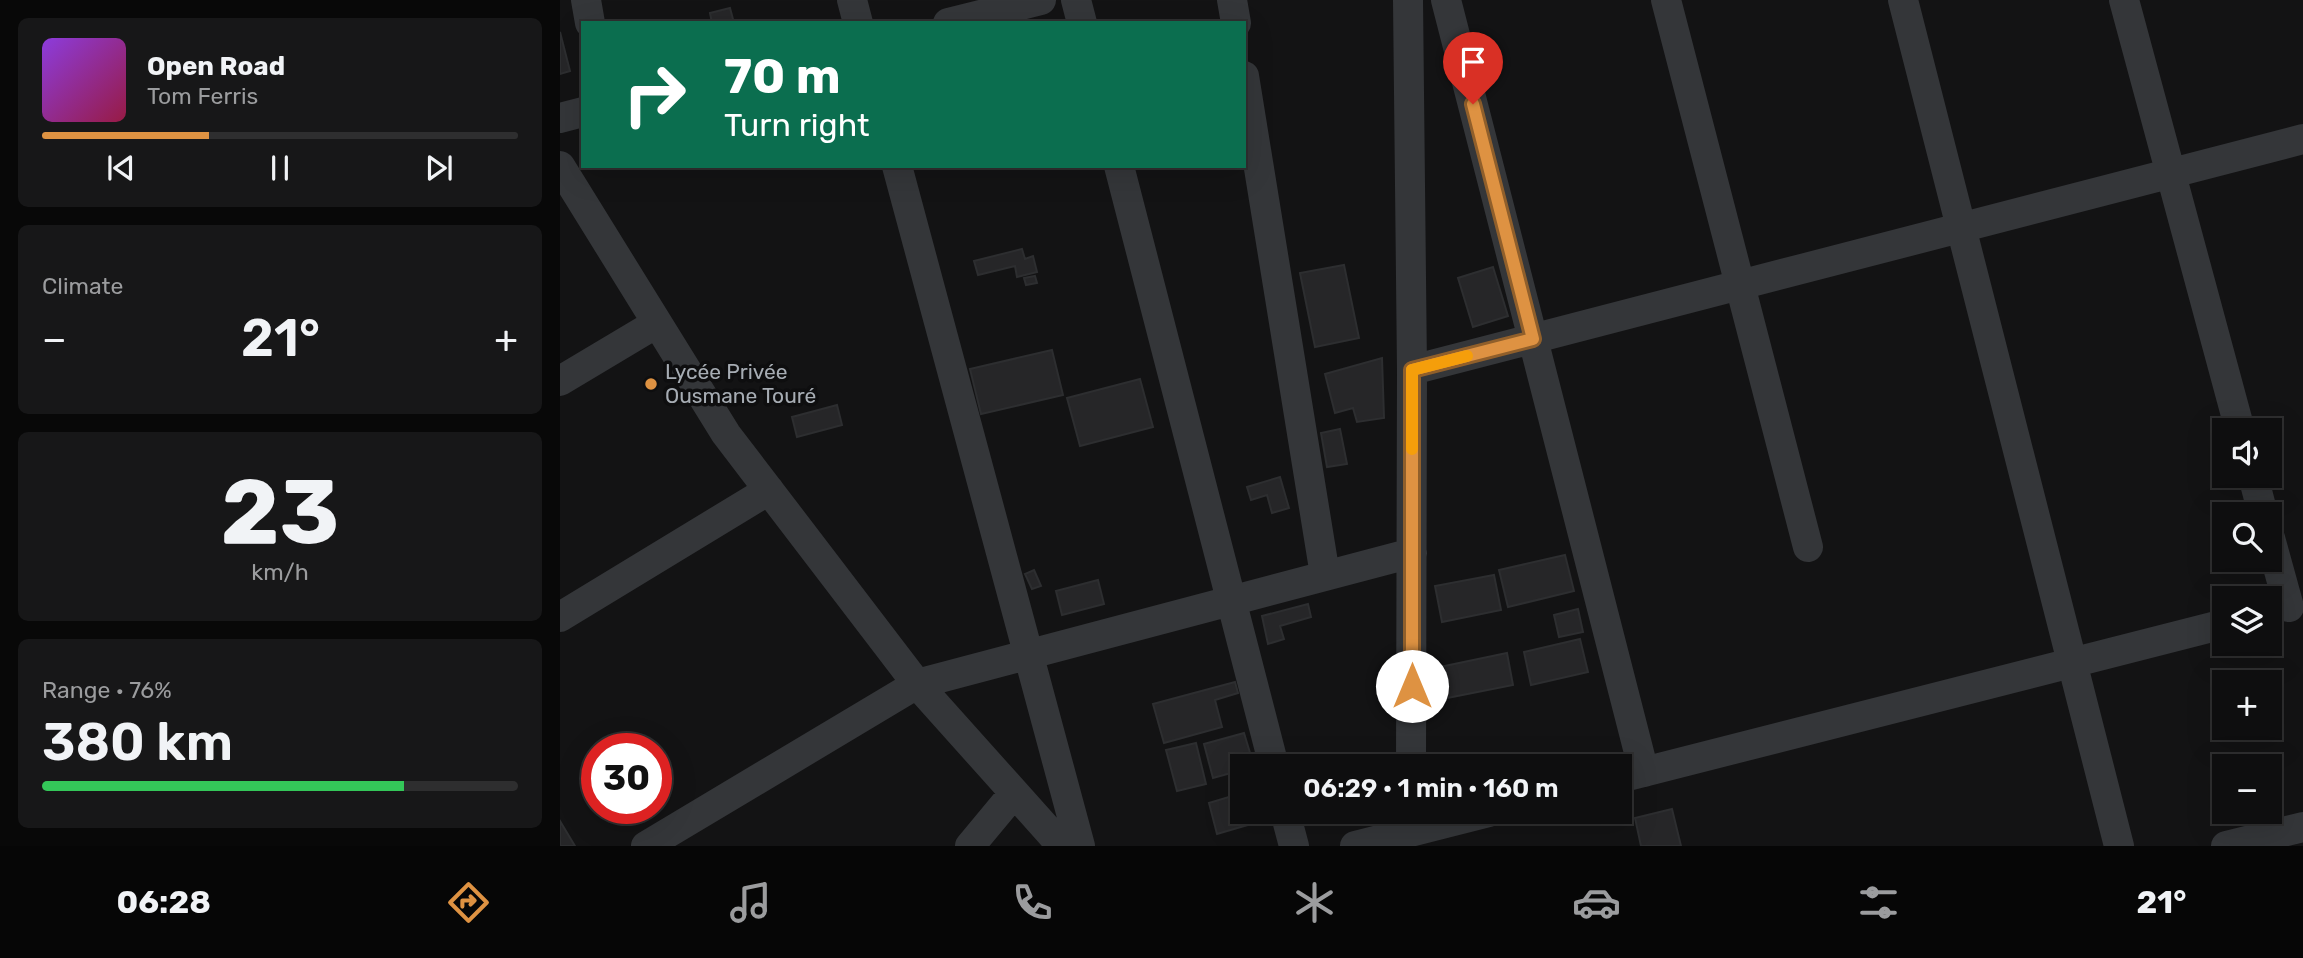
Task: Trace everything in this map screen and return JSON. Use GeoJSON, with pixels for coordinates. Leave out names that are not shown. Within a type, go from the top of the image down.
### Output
{"type":"FeatureCollection","features":[{"type":"Feature","properties":{"kind":"street"},"geometry":{"type":"LineString","coordinates":[[586,0],[590,21]]}},
{"type":"Feature","properties":{"kind":"street"},"geometry":{"type":"LineString","coordinates":[[852,0],[857,21]]}},
{"type":"Feature","properties":{"kind":"street"},"geometry":{"type":"LineString","coordinates":[[956,21],[1041,0]]}},
{"type":"Feature","properties":{"kind":"street"},"geometry":{"type":"LineString","coordinates":[[1076,0],[1081,21]]}},
{"type":"Feature","properties":{"kind":"street"},"geometry":{"type":"LineString","coordinates":[[1232,0],[1236,21]]}},
{"type":"Feature","properties":{"kind":"street"},"geometry":{"type":"LineString","coordinates":[[1408,0],[1412,754]]}},
{"type":"Feature","properties":{"kind":"street"},"geometry":{"type":"LineString","coordinates":[[1446,0],[1533,339],[1627,754]]}},
{"type":"Feature","properties":{"kind":"street"},"geometry":{"type":"LineString","coordinates":[[1666,0],[1808,547]]}},
{"type":"Feature","properties":{"kind":"street"},"geometry":{"type":"LineString","coordinates":[[1903,0],[2119,846]]}},
{"type":"Feature","properties":{"kind":"street"},"geometry":{"type":"LineString","coordinates":[[2124,0],[2238,418]]}},
{"type":"Feature","properties":{"kind":"street"},"geometry":{"type":"LineString","coordinates":[[1246,88],[1325,575]]}},
{"type":"Feature","properties":{"kind":"street"},"geometry":{"type":"LineString","coordinates":[[560,118],[581,113]]}},
{"type":"Feature","properties":{"kind":"street"},"geometry":{"type":"LineString","coordinates":[[1412,370],[2303,139]]}},
{"type":"Feature","properties":{"kind":"street"},"geometry":{"type":"LineString","coordinates":[[560,166],[726,434],[917,684],[1062,846]]}},
{"type":"Feature","properties":{"kind":"street"},"geometry":{"type":"LineString","coordinates":[[898,168],[1080,846]]}},
{"type":"Feature","properties":{"kind":"street"},"geometry":{"type":"LineString","coordinates":[[1120,168],[1271,754]]}},
{"type":"Feature","properties":{"kind":"street"},"geometry":{"type":"LineString","coordinates":[[560,382],[657,323]]}},
{"type":"Feature","properties":{"kind":"street"},"geometry":{"type":"LineString","coordinates":[[560,617],[769,490]]}},
{"type":"Feature","properties":{"kind":"street"},"geometry":{"type":"LineString","coordinates":[[648,846],[917,684],[1412,553]]}},
{"type":"Feature","properties":{"kind":"street"},"geometry":{"type":"LineString","coordinates":[[2278,572],[2287,608]]}},
{"type":"Feature","properties":{"kind":"street"},"geometry":{"type":"LineString","coordinates":[[1632,775],[2212,627]]}},
{"type":"Feature","properties":{"kind":"street"},"geometry":{"type":"LineString","coordinates":[[970,846],[1014,793]]}},
{"type":"Feature","properties":{"kind":"street"},"geometry":{"type":"LineString","coordinates":[[1288,824],[1294,846]]}},
{"type":"Feature","properties":{"kind":"street"},"geometry":{"type":"LineString","coordinates":[[1355,846],[1440,824]]}},
{"type":"Feature","properties":{"kind":"street"},"geometry":{"type":"LineString","coordinates":[[2227,846],[2303,827]]}},
{"type":"Feature","properties":{"kind":"building"},"geometry":{"type":"Polygon","coordinates":[[[730,8],[733,21],[712,21],[710,13],[730,8]]]}},
{"type":"Feature","properties":{"kind":"building"},"geometry":{"type":"Polygon","coordinates":[[[560,32],[570,71],[560,74],[560,32]]]}},
{"type":"Feature","properties":{"kind":"building"},"geometry":{"type":"Polygon","coordinates":[[[1022,249],[1025,259],[1033,256],[1037,272],[1017,277],[1015,266],[978,275],[974,261],[1022,249]]]}},
{"type":"Feature","properties":{"kind":"building"},"geometry":{"type":"Polygon","coordinates":[[[1344,265],[1359,338],[1315,347],[1300,273],[1344,265]]]}},
{"type":"Feature","properties":{"kind":"building"},"geometry":{"type":"Polygon","coordinates":[[[1493,267],[1508,316],[1473,327],[1458,278],[1493,267]]]}},
{"type":"Feature","properties":{"kind":"building"},"geometry":{"type":"Polygon","coordinates":[[[1035,276],[1037,283],[1026,285],[1024,278],[1035,276]]]}},
{"type":"Feature","properties":{"kind":"building"},"geometry":{"type":"Polygon","coordinates":[[[1052,350],[1063,395],[981,414],[970,369],[1052,350]]]}},
{"type":"Feature","properties":{"kind":"building"},"geometry":{"type":"Polygon","coordinates":[[[1382,358],[1384,418],[1357,422],[1353,408],[1335,413],[1325,374],[1382,358]]]}},
{"type":"Feature","properties":{"kind":"building"},"geometry":{"type":"Polygon","coordinates":[[[1140,379],[1153,427],[1080,446],[1067,398],[1140,379]]]}},
{"type":"Feature","properties":{"kind":"building"},"geometry":{"type":"Polygon","coordinates":[[[837,405],[842,425],[797,437],[792,417],[837,405]]]}},
{"type":"Feature","properties":{"kind":"building"},"geometry":{"type":"Polygon","coordinates":[[[1340,429],[1347,464],[1327,467],[1321,433],[1340,429]]]}},
{"type":"Feature","properties":{"kind":"building"},"geometry":{"type":"Polygon","coordinates":[[[1280,477],[1289,508],[1272,513],[1267,495],[1251,500],[1247,487],[1280,477]]]}},
{"type":"Feature","properties":{"kind":"building"},"geometry":{"type":"Polygon","coordinates":[[[1565,555],[1574,591],[1508,607],[1499,570],[1565,555]]]}},
{"type":"Feature","properties":{"kind":"building"},"geometry":{"type":"Polygon","coordinates":[[[1034,570],[1041,586],[1032,589],[1025,574],[1034,570]]]}},
{"type":"Feature","properties":{"kind":"building"},"geometry":{"type":"Polygon","coordinates":[[[1494,575],[1501,610],[1442,622],[1435,586],[1494,575]]]}},
{"type":"Feature","properties":{"kind":"building"},"geometry":{"type":"Polygon","coordinates":[[[1098,580],[1104,604],[1062,615],[1056,591],[1098,580]]]}},
{"type":"Feature","properties":{"kind":"building"},"geometry":{"type":"Polygon","coordinates":[[[1308,604],[1311,617],[1280,626],[1284,639],[1268,644],[1262,616],[1308,604]]]}},
{"type":"Feature","properties":{"kind":"building"},"geometry":{"type":"Polygon","coordinates":[[[1578,609],[1583,632],[1559,637],[1554,615],[1578,609]]]}},
{"type":"Feature","properties":{"kind":"building"},"geometry":{"type":"Polygon","coordinates":[[[1580,639],[1588,672],[1531,685],[1524,652],[1580,639]]]}},
{"type":"Feature","properties":{"kind":"building"},"geometry":{"type":"Polygon","coordinates":[[[1507,653],[1513,685],[1437,700],[1430,669],[1507,653]]]}},
{"type":"Feature","properties":{"kind":"building"},"geometry":{"type":"Polygon","coordinates":[[[1235,682],[1238,693],[1215,700],[1222,727],[1164,743],[1153,704],[1235,682]]]}},
{"type":"Feature","properties":{"kind":"building"},"geometry":{"type":"Polygon","coordinates":[[[1244,733],[1250,754],[1230,754],[1230,773],[1213,778],[1204,744],[1244,733]]]}},
{"type":"Feature","properties":{"kind":"building"},"geometry":{"type":"Polygon","coordinates":[[[1196,743],[1206,784],[1177,791],[1166,750],[1196,743]]]}},
{"type":"Feature","properties":{"kind":"building"},"geometry":{"type":"Polygon","coordinates":[[[1230,797],[1230,824],[1251,824],[1217,834],[1209,803],[1230,797]]]}},
{"type":"Feature","properties":{"kind":"building"},"geometry":{"type":"Polygon","coordinates":[[[1672,809],[1681,846],[1641,846],[1635,818],[1672,809]]]}},
{"type":"Feature","properties":{"kind":"building"},"geometry":{"type":"Polygon","coordinates":[[[560,821],[575,846],[560,846],[560,821]]]}},
{"type":"Feature","properties":{"kind":"slow traffic"},"geometry":{"type":"LineString","coordinates":[[1412,449],[1412,370],[1467,356]]}},
{"type":"Feature","properties":{"kind":"place","name":"Lycée Privée Ousmane Touré"},"geometry":{"type":"Point","coordinates":[651,384]}},
{"type":"Feature","properties":{"kind":"route"},"geometry":{"type":"LineString","coordinates":[[1412,686],[1412,370],[1533,339],[1473,104]]}}]}
